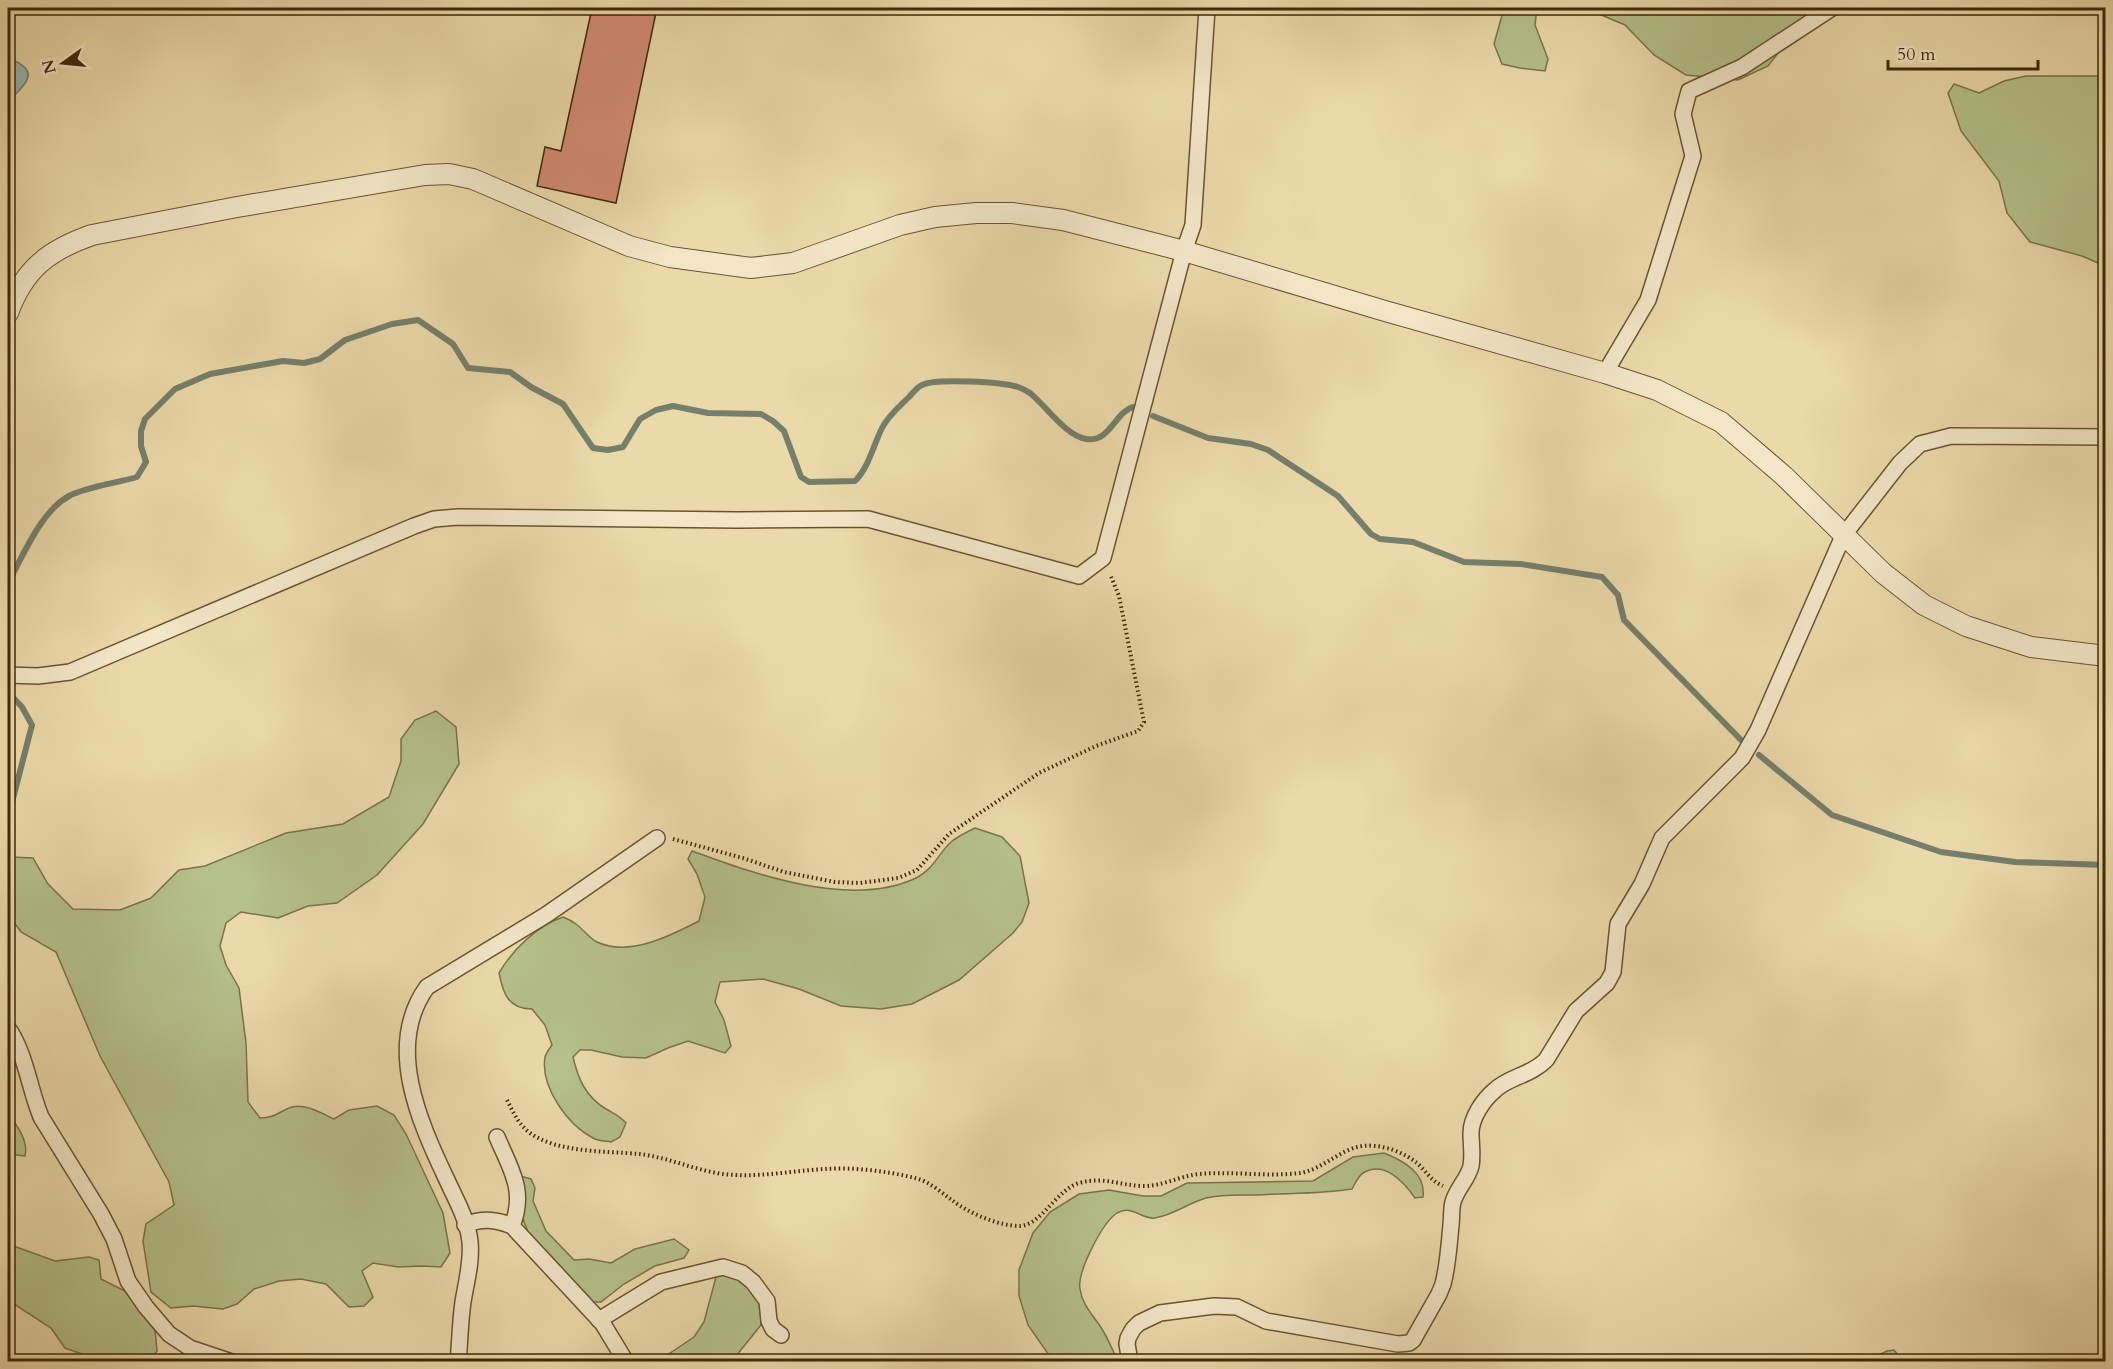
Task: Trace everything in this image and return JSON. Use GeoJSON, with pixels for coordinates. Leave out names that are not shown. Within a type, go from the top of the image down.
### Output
{"type":"FeatureCollection","features":[{"type":"Feature","properties":{"kind":"street"},"geometry":{"type":"LineString","coordinates":[[8,675],[39,676],[70,672],[434,519],[483,517],[868,519],[1079,576],[1103,558],[1184,251],[1193,225],[1207,8]]}},
{"type":"Feature","properties":{"kind":"street"},"geometry":{"type":"LineString","coordinates":[[1605,373],[1648,300],[1693,156],[1683,114],[1689,91],[1742,67],[1832,8]]}},
{"type":"Feature","properties":{"kind":"street"},"geometry":{"type":"LineString","coordinates":[[8,313],[15,292],[42,259],[66,245],[92,235],[133,225],[425,175],[448,174],[473,179],[629,246],[670,257],[751,268],[793,263],[900,225],[934,217],[976,213],[1012,213],[1063,220],[1184,251],[1657,390],[1721,422],[1784,477],[1883,573],[1924,605],[1966,626],[2031,646],[2106,656]]}},
{"type":"Feature","properties":{"kind":"street"},"geometry":{"type":"LineString","coordinates":[[1130,1362],[1128,1338],[1139,1323],[1160,1313],[1214,1306],[1237,1307],[1266,1321],[1398,1344],[1409,1343],[1416,1336],[1443,1284],[1452,1222],[1452,1204],[1458,1189],[1469,1174],[1472,1162],[1471,1130],[1482,1105],[1502,1085],[1539,1067],[1546,1060],[1576,1011],[1606,983],[1614,963],[1618,924],[1642,884],[1662,838],[1742,758],[1758,730],[1843,536],[1900,463],[1920,444],[1951,436],[2106,437]]}},
{"type":"Feature","properties":{"kind":"street"},"geometry":{"type":"LineString","coordinates":[[458,1362],[470,1242],[458,1203],[431,1144],[410,1085],[408,1052],[412,1014],[417,1000],[427,987],[444,975],[546,915],[657,838]]}},
{"type":"Feature","properties":{"kind":"street"},"geometry":{"type":"LineString","coordinates":[[8,1028],[20,1050],[41,1117],[101,1214],[114,1239],[128,1281],[169,1334],[189,1348],[232,1362]]}},
{"type":"Feature","properties":{"kind":"street"},"geometry":{"type":"LineString","coordinates":[[497,1137],[513,1174],[519,1196],[512,1226]]}},
{"type":"Feature","properties":{"kind":"street"},"geometry":{"type":"LineString","coordinates":[[465,1225],[476,1221],[493,1220],[512,1226],[599,1320],[614,1339],[626,1362]]}},
{"type":"Feature","properties":{"kind":"street"},"geometry":{"type":"LineString","coordinates":[[599,1320],[661,1282],[723,1267],[742,1274],[753,1282],[766,1301],[769,1321],[773,1329],[781,1335]]}},
{"type":"Feature","properties":{"kind":"path"},"geometry":{"type":"LineString","coordinates":[[657,838],[676,840],[784,872],[835,882],[878,882],[898,878],[917,870],[949,834],[1039,773],[1096,746],[1137,731],[1144,722],[1119,596],[1103,558]]}},
{"type":"Feature","properties":{"kind":"path"},"geometry":{"type":"LineString","coordinates":[[507,1100],[517,1120],[529,1133],[556,1145],[597,1152],[656,1156],[723,1174],[783,1174],[831,1168],[917,1178],[970,1212],[1020,1227],[1039,1217],[1065,1189],[1084,1182],[1111,1180],[1142,1187],[1161,1185],[1196,1175],[1300,1173],[1319,1166],[1338,1154],[1369,1145],[1409,1157],[1439,1185],[1458,1189]]}},
{"type":"Feature","properties":{"kind":"green space"},"geometry":{"type":"Polygon","coordinates":[[[1504,8],[1537,8],[1535,25],[1548,59],[1545,71],[1502,64],[1494,44],[1504,8]]]}},
{"type":"Feature","properties":{"kind":"green space"},"geometry":{"type":"Polygon","coordinates":[[[1562,8],[1833,8],[1783,47],[1768,66],[1738,80],[1686,75],[1654,55],[1625,25],[1599,14],[1562,8]]]}},
{"type":"Feature","properties":{"kind":"green space"},"geometry":{"type":"Polygon","coordinates":[[[2026,76],[2105,76],[2105,266],[2082,256],[2030,242],[2007,213],[1999,181],[1961,131],[1948,93],[1954,84],[1979,93],[2004,81],[2026,76]]]}},
{"type":"Feature","properties":{"kind":"green space"},"geometry":{"type":"Polygon","coordinates":[[[436,711],[456,727],[459,764],[423,824],[377,875],[337,903],[308,906],[278,918],[241,912],[226,923],[220,946],[226,965],[239,988],[246,1043],[248,1102],[260,1118],[270,1117],[297,1106],[314,1110],[334,1119],[349,1110],[377,1106],[394,1115],[406,1134],[443,1213],[450,1253],[441,1267],[398,1267],[373,1263],[362,1271],[373,1297],[364,1306],[349,1307],[326,1284],[301,1279],[279,1281],[254,1289],[237,1304],[223,1309],[193,1306],[171,1308],[151,1292],[143,1241],[146,1224],[174,1205],[169,1182],[100,1056],[56,952],[21,932],[8,914],[8,863],[11,857],[33,858],[48,884],[73,909],[120,910],[151,898],[179,870],[205,866],[286,833],[343,824],[389,797],[401,761],[401,739],[415,720],[436,711]]]}},
{"type":"Feature","properties":{"kind":"green space"},"geometry":{"type":"Polygon","coordinates":[[[975,828],[1002,837],[1020,856],[1029,903],[1022,922],[1013,933],[959,980],[912,1004],[881,1009],[841,1006],[799,989],[763,979],[720,982],[715,1002],[724,1020],[731,1046],[725,1053],[688,1041],[646,1058],[622,1057],[591,1050],[580,1050],[573,1057],[577,1073],[588,1093],[599,1104],[626,1123],[620,1137],[611,1142],[593,1138],[574,1124],[558,1104],[551,1092],[545,1069],[545,1057],[552,1045],[545,1025],[532,1009],[512,1003],[502,987],[499,973],[511,955],[544,926],[563,917],[576,924],[597,942],[622,947],[649,943],[688,927],[699,921],[705,897],[697,874],[688,859],[692,851],[773,878],[803,885],[862,890],[890,887],[916,878],[932,866],[951,842],[975,828]]]}},
{"type":"Feature","properties":{"kind":"green space"},"geometry":{"type":"Polygon","coordinates":[[[8,1113],[25,1144],[25,1156],[8,1154],[8,1113]]]}},
{"type":"Feature","properties":{"kind":"green space"},"geometry":{"type":"Polygon","coordinates":[[[1384,1153],[1412,1169],[1421,1181],[1423,1197],[1415,1198],[1393,1175],[1378,1169],[1363,1173],[1352,1189],[1316,1193],[1212,1197],[1155,1218],[1127,1210],[1117,1213],[1104,1227],[1086,1260],[1080,1289],[1086,1305],[1102,1329],[1118,1361],[1053,1361],[1028,1325],[1019,1296],[1019,1270],[1033,1233],[1050,1212],[1079,1194],[1109,1190],[1143,1196],[1161,1196],[1187,1183],[1313,1181],[1353,1157],[1384,1153]]]}},
{"type":"Feature","properties":{"kind":"green space"},"geometry":{"type":"Polygon","coordinates":[[[520,1176],[531,1179],[535,1188],[533,1201],[546,1231],[574,1260],[589,1259],[611,1263],[635,1249],[674,1239],[689,1250],[684,1258],[655,1266],[624,1284],[601,1302],[591,1302],[554,1268],[531,1238],[522,1215],[520,1176]]]}},
{"type":"Feature","properties":{"kind":"green space"},"geometry":{"type":"Polygon","coordinates":[[[8,1244],[55,1261],[89,1257],[99,1260],[101,1279],[125,1291],[155,1330],[157,1351],[149,1362],[99,1360],[65,1348],[51,1328],[8,1300],[8,1244]]]}},
{"type":"Feature","properties":{"kind":"green space"},"geometry":{"type":"Polygon","coordinates":[[[722,1273],[742,1280],[761,1305],[761,1325],[732,1361],[657,1362],[694,1337],[704,1322],[716,1277],[722,1273]]]}},
{"type":"Feature","properties":{"kind":"green space"},"geometry":{"type":"Polygon","coordinates":[[[1894,1350],[1901,1361],[1866,1361],[1887,1351],[1894,1350]]]}},
{"type":"Feature","properties":{"kind":"water"},"geometry":{"type":"Polygon","coordinates":[[[8,58],[25,68],[28,77],[21,89],[8,102],[8,58]]]}},
{"type":"Feature","properties":{"kind":"building"},"geometry":{"type":"Polygon","coordinates":[[[592,8],[657,8],[616,203],[537,186],[545,147],[561,151],[592,8]]]}},
{"type":"Feature","properties":{"kind":"waterway"},"geometry":{"type":"LineString","coordinates":[[8,583],[41,523],[59,503],[84,490],[137,477],[146,462],[141,446],[141,431],[145,419],[175,389],[210,374],[283,361],[304,363],[320,359],[345,340],[392,324],[418,320],[453,344],[468,368],[510,372],[531,387],[563,404],[593,448],[608,450],[623,447],[640,419],[656,410],[673,406],[708,413],[761,414],[784,431],[801,477],[809,482],[855,481],[867,463],[887,420],[918,387],[929,383],[969,382],[1018,387],[1030,393],[1071,432],[1086,439],[1094,439],[1107,432],[1121,415],[1133,407]]}},
{"type":"Feature","properties":{"kind":"waterway"},"geometry":{"type":"LineString","coordinates":[[1153,416],[1208,438],[1251,444],[1268,450],[1338,496],[1371,534],[1380,539],[1413,542],[1464,562],[1521,564],[1602,577],[1618,595],[1624,620],[1742,741]]}},
{"type":"Feature","properties":{"kind":"waterway"},"geometry":{"type":"LineString","coordinates":[[8,692],[22,707],[32,725],[9,814],[8,827]]}},
{"type":"Feature","properties":{"kind":"waterway"},"geometry":{"type":"LineString","coordinates":[[1759,755],[1832,815],[1941,852],[2015,862],[2106,865]]}}]}
